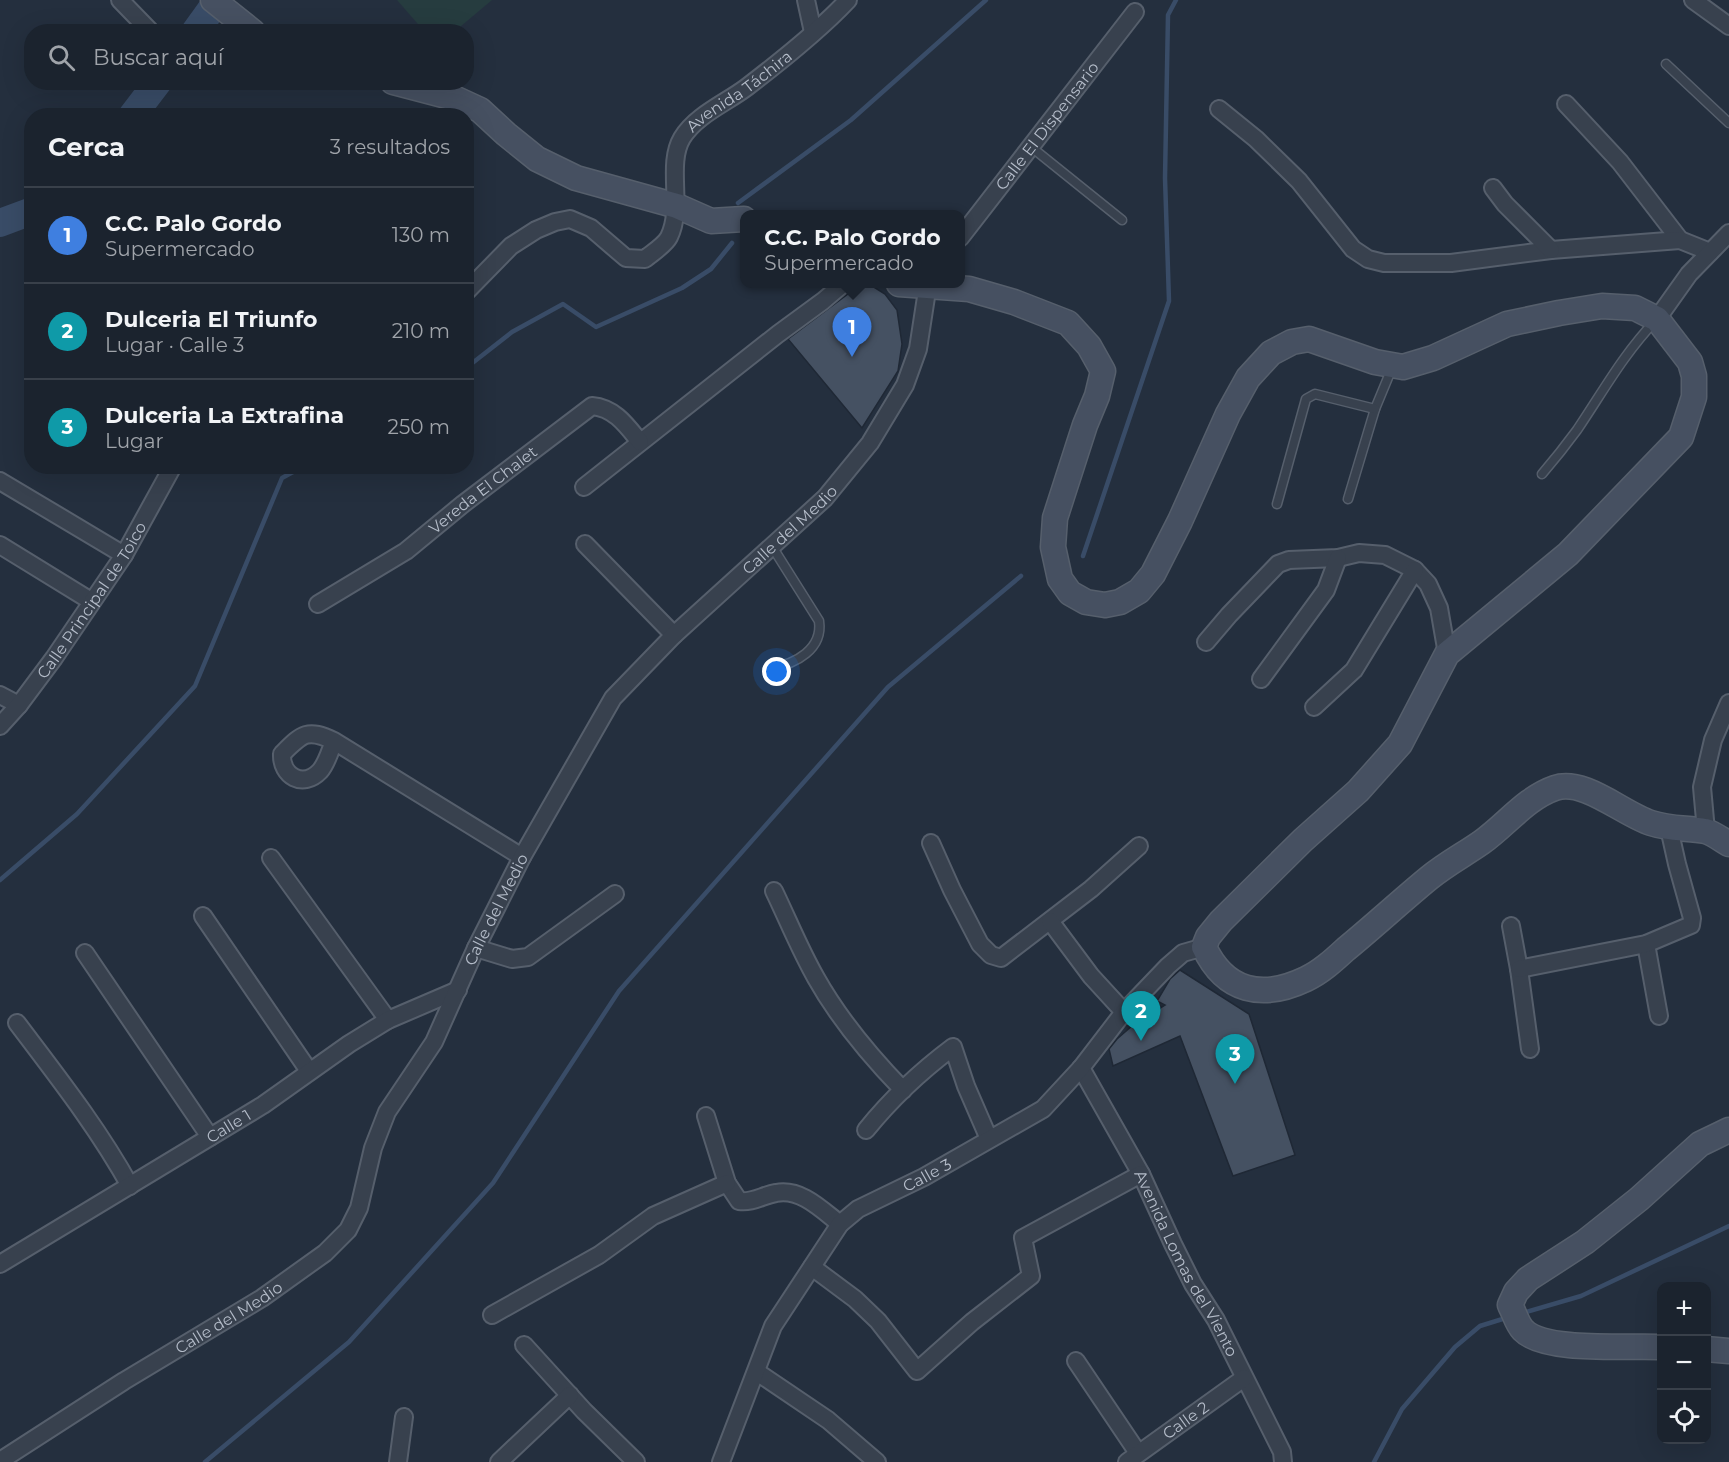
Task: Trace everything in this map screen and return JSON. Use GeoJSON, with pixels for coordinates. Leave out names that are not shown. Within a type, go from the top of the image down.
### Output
{"type":"FeatureCollection","features":[{"type":"Feature","properties":{"kind":"main road"},"geometry":{"type":"LineString","coordinates":[[213,0],[243,24]]}},
{"type":"Feature","properties":{"kind":"main road"},"geometry":{"type":"LineString","coordinates":[[424,90],[454,98],[480,110],[537,159],[576,178],[677,206],[711,220],[740,219]]}},
{"type":"Feature","properties":{"kind":"main road"},"geometry":{"type":"LineString","coordinates":[[952,288],[1014,302],[1068,323],[1089,346],[1104,371],[1055,518],[1053,547],[1060,579],[1070,593],[1086,602],[1105,605],[1120,602],[1139,591],[1153,574],[1180,521],[1228,414],[1248,378],[1271,353],[1292,342],[1309,339],[1375,362],[1404,367],[1433,358],[1507,324],[1602,306],[1635,308],[1657,320],[1690,362],[1694,376],[1694,397],[1681,437],[1568,554],[1447,654],[1400,744],[1358,791],[1303,840],[1221,921],[1208,937],[1204,946],[1217,970],[1233,983],[1251,990],[1272,990],[1308,978],[1328,965],[1431,876],[1484,841],[1530,801],[1555,788],[1571,785],[1584,789],[1650,823],[1669,828],[1707,831],[1729,844]]}},
{"type":"Feature","properties":{"kind":"main road"},"geometry":{"type":"LineString","coordinates":[[1657,1347],[1577,1346],[1544,1341],[1523,1330],[1510,1305],[1516,1292],[1528,1279],[1585,1242],[1639,1199],[1700,1144],[1729,1130]]}},
{"type":"Feature","properties":{"kind":"main road"},"geometry":{"type":"LineString","coordinates":[[1711,1349],[1729,1350]]}},
{"type":"Feature","properties":{"kind":"street"},"geometry":{"type":"LineString","coordinates":[[120,0],[143,24]]}},
{"type":"Feature","properties":{"kind":"street"},"geometry":{"type":"LineString","coordinates":[[806,0],[813,32]]}},
{"type":"Feature","properties":{"kind":"street","name":"Avenida Táchira"},"geometry":{"type":"LineString","coordinates":[[677,206],[675,166],[680,141],[689,128],[746,87],[834,15],[848,0]]}},
{"type":"Feature","properties":{"kind":"street"},"geometry":{"type":"LineString","coordinates":[[1693,0],[1729,26]]}},
{"type":"Feature","properties":{"kind":"street","name":"Calle El Dispensario"},"geometry":{"type":"LineString","coordinates":[[965,231],[1135,12]]}},
{"type":"Feature","properties":{"kind":"street"},"geometry":{"type":"LineString","coordinates":[[1566,104],[1620,162],[1680,240]]}},
{"type":"Feature","properties":{"kind":"street"},"geometry":{"type":"LineString","coordinates":[[1219,109],[1256,139],[1299,181],[1353,249],[1368,259],[1384,263],[1451,263],[1551,250],[1680,240],[1710,252]]}},
{"type":"Feature","properties":{"kind":"street"},"geometry":{"type":"LineString","coordinates":[[1493,188],[1505,204],[1551,250]]}},
{"type":"Feature","properties":{"kind":"street"},"geometry":{"type":"LineString","coordinates":[[474,282],[511,246],[536,230],[570,219],[591,228],[626,258],[645,259],[668,239],[677,206]]}},
{"type":"Feature","properties":{"kind":"street"},"geometry":{"type":"LineString","coordinates":[[1657,320],[1689,274],[1729,233]]}},
{"type":"Feature","properties":{"kind":"street"},"geometry":{"type":"LineString","coordinates":[[584,486],[838,288]]}},
{"type":"Feature","properties":{"kind":"street","name":"Calle del Medio"},"geometry":{"type":"LineString","coordinates":[[0,1461],[124,1381],[262,1298],[325,1253],[348,1230],[359,1208],[373,1148],[387,1112],[434,1042],[476,948],[522,857],[613,698],[674,636],[773,548],[825,498],[870,443],[905,385],[918,349],[927,288]]}},
{"type":"Feature","properties":{"kind":"street","name":"Vereda El Chalet"},"geometry":{"type":"LineString","coordinates":[[318,604],[406,551],[463,504],[592,406],[602,407],[624,421],[640,442]]}},
{"type":"Feature","properties":{"kind":"street","name":"Calle Principal de Toico"},"geometry":{"type":"LineString","coordinates":[[0,726],[19,705],[54,658],[124,555],[169,474]]}},
{"type":"Feature","properties":{"kind":"street"},"geometry":{"type":"LineString","coordinates":[[0,481],[124,555]]}},
{"type":"Feature","properties":{"kind":"street"},"geometry":{"type":"LineString","coordinates":[[585,544],[674,636]]}},
{"type":"Feature","properties":{"kind":"street"},"geometry":{"type":"LineString","coordinates":[[0,545],[91,601]]}},
{"type":"Feature","properties":{"kind":"street"},"geometry":{"type":"LineString","coordinates":[[1206,642],[1228,615],[1278,564],[1289,560],[1338,558],[1359,552],[1385,555],[1415,570],[1428,584],[1439,608],[1447,654]]}},
{"type":"Feature","properties":{"kind":"street"},"geometry":{"type":"LineString","coordinates":[[1261,679],[1326,590],[1338,558]]}},
{"type":"Feature","properties":{"kind":"street"},"geometry":{"type":"LineString","coordinates":[[1314,707],[1354,670],[1415,570]]}},
{"type":"Feature","properties":{"kind":"street"},"geometry":{"type":"LineString","coordinates":[[0,695],[19,705]]}},
{"type":"Feature","properties":{"kind":"street"},"geometry":{"type":"LineString","coordinates":[[1707,831],[1702,787],[1713,740],[1729,703]]}},
{"type":"Feature","properties":{"kind":"street"},"geometry":{"type":"LineString","coordinates":[[334,741],[522,857]]}},
{"type":"Feature","properties":{"kind":"street"},"geometry":{"type":"LineString","coordinates":[[1519,969],[1646,944],[1691,925],[1692,918],[1669,828]]}},
{"type":"Feature","properties":{"kind":"street"},"geometry":{"type":"LineString","coordinates":[[931,843],[980,944],[991,955],[1001,958],[1091,889],[1139,846]]}},
{"type":"Feature","properties":{"kind":"street"},"geometry":{"type":"LineString","coordinates":[[271,858],[388,1020]]}},
{"type":"Feature","properties":{"kind":"street"},"geometry":{"type":"LineString","coordinates":[[774,891],[816,978],[880,1067],[903,1090]]}},
{"type":"Feature","properties":{"kind":"street"},"geometry":{"type":"LineString","coordinates":[[476,948],[512,959],[528,957],[615,894]]}},
{"type":"Feature","properties":{"kind":"street"},"geometry":{"type":"LineString","coordinates":[[203,916],[309,1071]]}},
{"type":"Feature","properties":{"kind":"street"},"geometry":{"type":"LineString","coordinates":[[1050,921],[1091,976],[1124,1012]]}},
{"type":"Feature","properties":{"kind":"street"},"geometry":{"type":"LineString","coordinates":[[1510,926],[1519,969],[1530,1048]]}},
{"type":"Feature","properties":{"kind":"street"},"geometry":{"type":"LineString","coordinates":[[1646,944],[1659,1016]]}},
{"type":"Feature","properties":{"kind":"street","name":"Calle 3"},"geometry":{"type":"LineString","coordinates":[[721,1462],[773,1326],[840,1224],[858,1209],[924,1177],[1043,1109],[1082,1068],[1124,1012],[1168,966],[1183,953],[1204,946]]}},
{"type":"Feature","properties":{"kind":"street"},"geometry":{"type":"LineString","coordinates":[[86,953],[210,1137]]}},
{"type":"Feature","properties":{"kind":"street","name":"Calle 1"},"geometry":{"type":"LineString","coordinates":[[0,1264],[263,1105],[309,1071],[388,1020],[458,990]]}},
{"type":"Feature","properties":{"kind":"street"},"geometry":{"type":"LineString","coordinates":[[17,1023],[65,1086],[112,1154],[130,1186]]}},
{"type":"Feature","properties":{"kind":"street"},"geometry":{"type":"LineString","coordinates":[[866,1130],[903,1090],[953,1047],[966,1086],[989,1139]]}},
{"type":"Feature","properties":{"kind":"street","name":"Avenida Lomas del Viento"},"geometry":{"type":"LineString","coordinates":[[1082,1068],[1141,1174],[1193,1284],[1216,1320],[1282,1452],[1283,1462]]}},
{"type":"Feature","properties":{"kind":"street"},"geometry":{"type":"LineString","coordinates":[[706,1116],[727,1183],[739,1201],[746,1202],[778,1192],[795,1193],[840,1224]]}},
{"type":"Feature","properties":{"kind":"street"},"geometry":{"type":"LineString","coordinates":[[812,1268],[855,1299],[878,1321],[917,1371],[972,1322],[1030,1276],[1023,1238],[1141,1174]]}},
{"type":"Feature","properties":{"kind":"street"},"geometry":{"type":"LineString","coordinates":[[492,1315],[599,1255],[653,1216],[727,1183]]}},
{"type":"Feature","properties":{"kind":"street"},"geometry":{"type":"LineString","coordinates":[[524,1345],[636,1462]]}},
{"type":"Feature","properties":{"kind":"street"},"geometry":{"type":"LineString","coordinates":[[1076,1361],[1133,1458]]}},
{"type":"Feature","properties":{"kind":"street"},"geometry":{"type":"LineString","coordinates":[[757,1372],[828,1420],[877,1462]]}},
{"type":"Feature","properties":{"kind":"street","name":"Calle 2"},"geometry":{"type":"LineString","coordinates":[[1133,1458],[1244,1378]]}},
{"type":"Feature","properties":{"kind":"street"},"geometry":{"type":"LineString","coordinates":[[499,1462],[570,1395]]}},
{"type":"Feature","properties":{"kind":"street"},"geometry":{"type":"LineString","coordinates":[[398,1462],[404,1417]]}},
{"type":"Feature","properties":{"kind":"lane"},"geometry":{"type":"LineString","coordinates":[[1666,64],[1729,123]]}},
{"type":"Feature","properties":{"kind":"lane"},"geometry":{"type":"LineString","coordinates":[[1030,146],[1122,220]]}},
{"type":"Feature","properties":{"kind":"lane"},"geometry":{"type":"LineString","coordinates":[[1542,474],[1576,431],[1634,343],[1657,320]]}},
{"type":"Feature","properties":{"kind":"lane"},"geometry":{"type":"LineString","coordinates":[[1348,500],[1375,409],[1394,365]]}},
{"type":"Feature","properties":{"kind":"lane"},"geometry":{"type":"LineString","coordinates":[[1277,504],[1306,399],[1315,394],[1375,409]]}},
{"type":"Feature","properties":{"kind":"lane"},"geometry":{"type":"LineString","coordinates":[[771,668],[786,666],[801,657],[813,647],[821,632],[819,621],[773,548]]}},
{"type":"Feature","properties":{"kind":"green space"},"geometry":{"type":"Polygon","coordinates":[[[397,0],[492,0],[464,24],[418,24],[397,0]]]}},
{"type":"Feature","properties":{"kind":"building"},"geometry":{"type":"Polygon","coordinates":[[[858,288],[875,288],[885,294],[897,310],[902,344],[898,371],[862,428],[788,339],[858,288]]]}},
{"type":"Feature","properties":{"kind":"building"},"geometry":{"type":"Polygon","coordinates":[[[1180,970],[1249,1014],[1295,1155],[1233,1176],[1180,1036],[1113,1066],[1109,1049],[1133,1025],[1165,1005],[1157,1001],[1170,979],[1180,970]]]}},
{"type":"Feature","properties":{"kind":"waterway"},"geometry":{"type":"LineString","coordinates":[[201,24],[218,0]]}},
{"type":"Feature","properties":{"kind":"waterway"},"geometry":{"type":"LineString","coordinates":[[738,203],[851,120],[986,0]]}},
{"type":"Feature","properties":{"kind":"waterway"},"geometry":{"type":"LineString","coordinates":[[1083,556],[1169,301],[1165,178],[1168,15],[1176,0]]}},
{"type":"Feature","properties":{"kind":"waterway"},"geometry":{"type":"LineString","coordinates":[[138,108],[152,90]]}},
{"type":"Feature","properties":{"kind":"waterway"},"geometry":{"type":"LineString","coordinates":[[0,223],[24,214]]}},
{"type":"Feature","properties":{"kind":"waterway"},"geometry":{"type":"LineString","coordinates":[[474,362],[512,332],[563,304],[596,327],[682,288],[711,269],[732,243]]}},
{"type":"Feature","properties":{"kind":"waterway"},"geometry":{"type":"LineString","coordinates":[[0,880],[77,814],[195,686],[282,478],[289,474]]}},
{"type":"Feature","properties":{"kind":"waterway"},"geometry":{"type":"LineString","coordinates":[[205,1462],[349,1342],[493,1183],[619,991],[888,687],[1021,576]]}},
{"type":"Feature","properties":{"kind":"waterway"},"geometry":{"type":"LineString","coordinates":[[1523,1313],[1581,1296],[1729,1226]]}},
{"type":"Feature","properties":{"kind":"waterway"},"geometry":{"type":"LineString","coordinates":[[1374,1462],[1402,1409],[1455,1347],[1480,1326],[1509,1317]]}},
{"type":"Feature","properties":{"kind":"place","name":"C.C. Palo Gordo"},"geometry":{"type":"Point","coordinates":[852,357]}},
{"type":"Feature","properties":{"kind":"place","name":"Dulceria El Triunfo"},"geometry":{"type":"Point","coordinates":[1141,1041]}},
{"type":"Feature","properties":{"kind":"place","name":"Dulceria La Extrafina"},"geometry":{"type":"Point","coordinates":[1235,1084]}}]}
